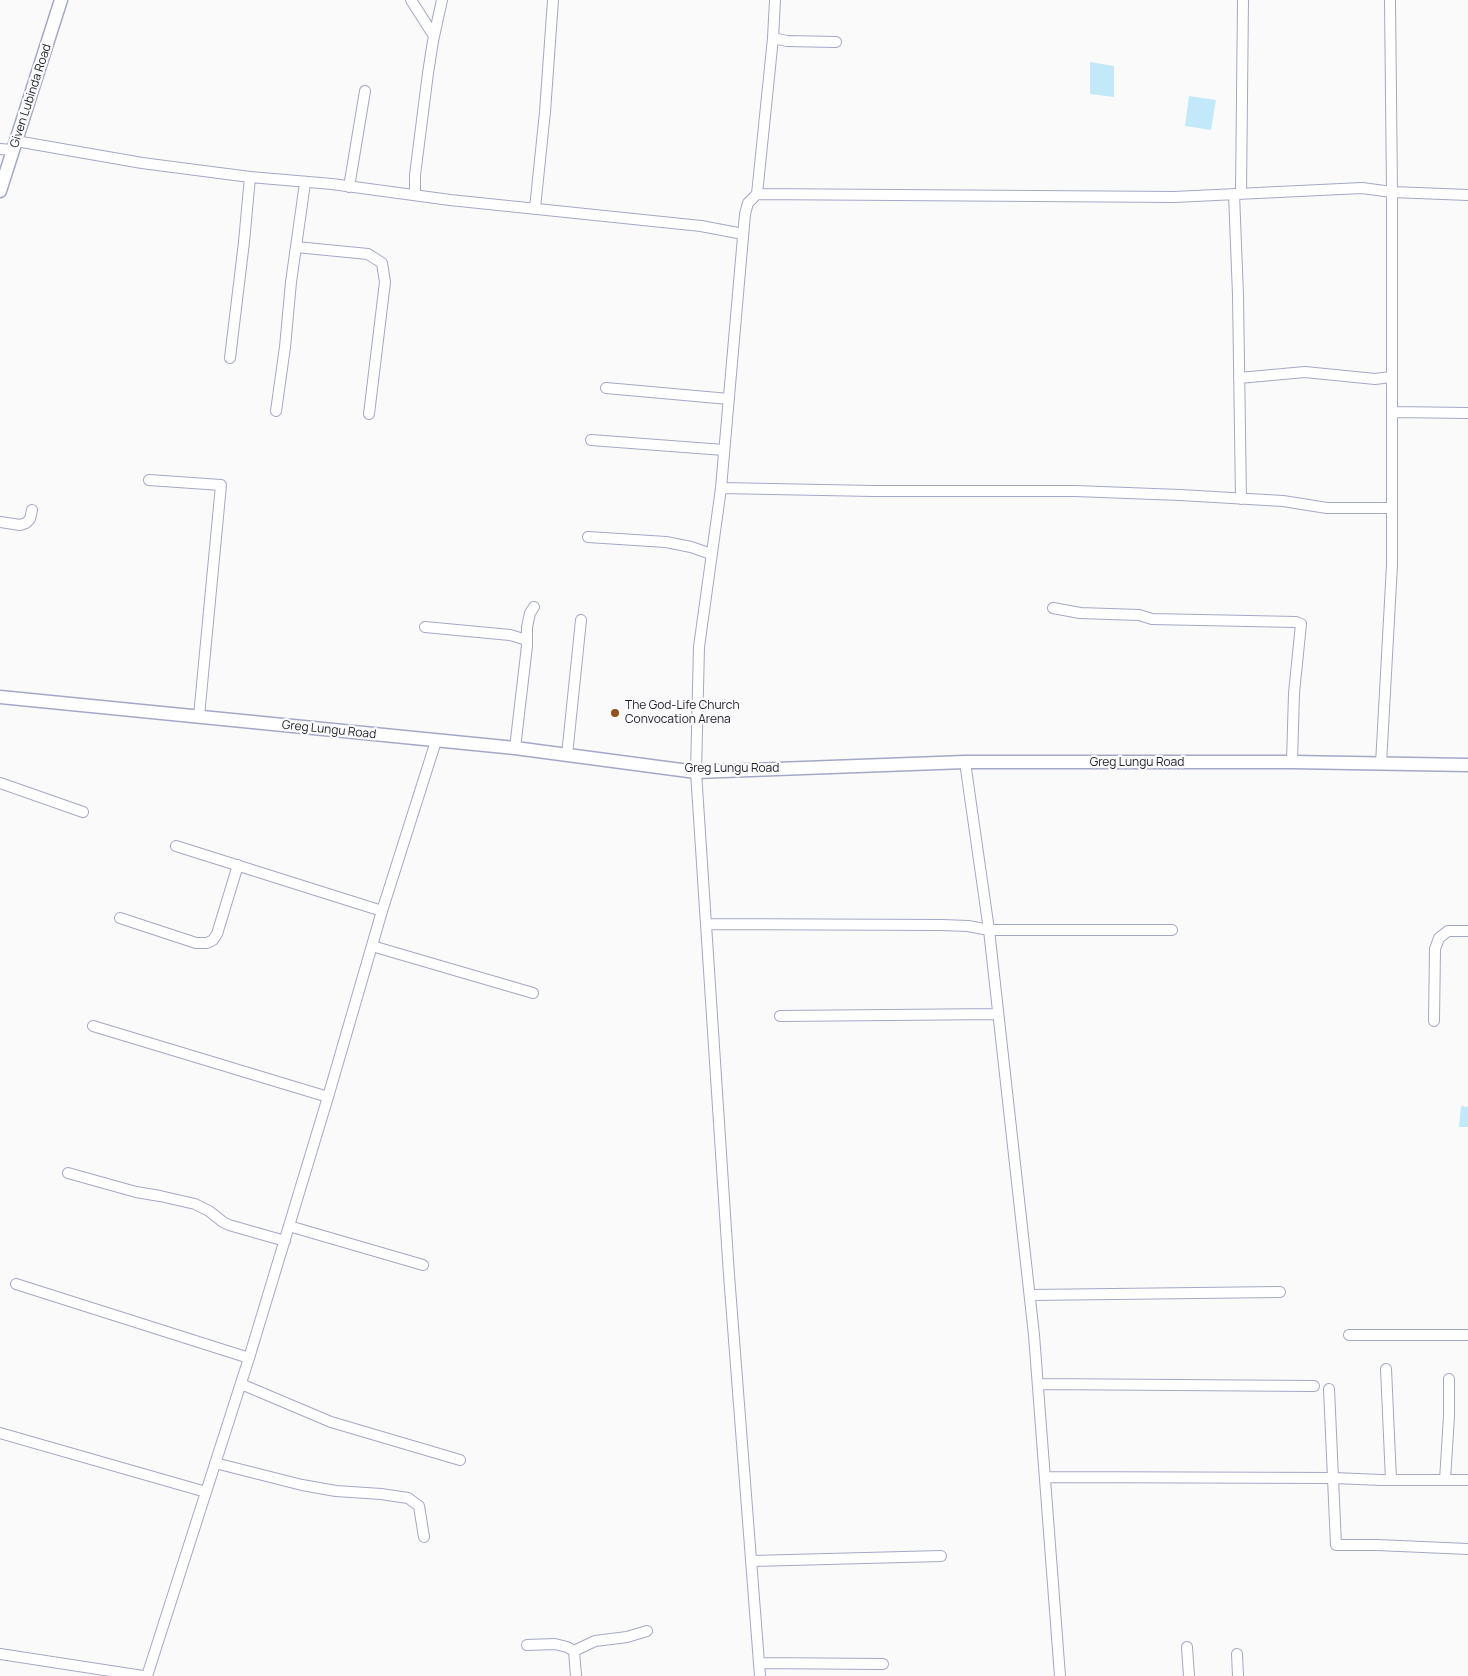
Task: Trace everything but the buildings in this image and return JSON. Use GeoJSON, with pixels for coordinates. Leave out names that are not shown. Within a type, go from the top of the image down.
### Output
{"type":"FeatureCollection","features":[{"type":"Feature","properties":{"kind":"street","name":"Given Lubinda Road"},"geometry":{"type":"LineString","coordinates":[[0,191],[61,0]]}},
{"type":"Feature","properties":{"kind":"street"},"geometry":{"type":"LineString","coordinates":[[411,0],[434,36]]}},
{"type":"Feature","properties":{"kind":"street"},"geometry":{"type":"LineString","coordinates":[[415,196],[415,175],[434,36],[442,0]]}},
{"type":"Feature","properties":{"kind":"street"},"geometry":{"type":"LineString","coordinates":[[535,208],[546,102],[553,0]]}},
{"type":"Feature","properties":{"kind":"street"},"geometry":{"type":"LineString","coordinates":[[760,1676],[729,1275],[696,772],[699,648],[721,488],[745,214],[748,203],[757,194],[773,38],[774,0]]}},
{"type":"Feature","properties":{"kind":"street"},"geometry":{"type":"LineString","coordinates":[[1241,499],[1238,193],[1243,0]]}},
{"type":"Feature","properties":{"kind":"street"},"geometry":{"type":"LineString","coordinates":[[1381,764],[1392,565],[1390,0]]}},
{"type":"Feature","properties":{"kind":"street"},"geometry":{"type":"LineString","coordinates":[[773,38],[787,41],[836,42]]}},
{"type":"Feature","properties":{"kind":"street"},"geometry":{"type":"LineString","coordinates":[[349,187],[365,90]]}},
{"type":"Feature","properties":{"kind":"street"},"geometry":{"type":"LineString","coordinates":[[0,149],[15,146],[250,177],[700,226],[743,234]]}},
{"type":"Feature","properties":{"kind":"street"},"geometry":{"type":"LineString","coordinates":[[230,358],[250,177]]}},
{"type":"Feature","properties":{"kind":"street"},"geometry":{"type":"LineString","coordinates":[[276,411],[305,183]]}},
{"type":"Feature","properties":{"kind":"street"},"geometry":{"type":"LineString","coordinates":[[757,194],[1174,197],[1362,188],[1392,192],[1468,195]]}},
{"type":"Feature","properties":{"kind":"street"},"geometry":{"type":"LineString","coordinates":[[296,247],[368,254],[382,264],[385,282],[368,414]]}},
{"type":"Feature","properties":{"kind":"street"},"geometry":{"type":"LineString","coordinates":[[1239,378],[1305,372],[1375,379],[1391,378]]}},
{"type":"Feature","properties":{"kind":"street"},"geometry":{"type":"LineString","coordinates":[[606,388],[729,399]]}},
{"type":"Feature","properties":{"kind":"street"},"geometry":{"type":"LineString","coordinates":[[1392,412],[1468,414]]}},
{"type":"Feature","properties":{"kind":"street"},"geometry":{"type":"LineString","coordinates":[[591,440],[626,441],[724,450]]}},
{"type":"Feature","properties":{"kind":"street"},"geometry":{"type":"LineString","coordinates":[[150,480],[221,485],[199,716]]}},
{"type":"Feature","properties":{"kind":"street"},"geometry":{"type":"LineString","coordinates":[[721,488],[873,491],[1075,491],[1301,503],[1327,508],[1391,508]]}},
{"type":"Feature","properties":{"kind":"street"},"geometry":{"type":"LineString","coordinates":[[0,522],[20,525],[26,523],[30,519],[32,510]]}},
{"type":"Feature","properties":{"kind":"street"},"geometry":{"type":"LineString","coordinates":[[588,537],[666,542],[712,554]]}},
{"type":"Feature","properties":{"kind":"street"},"geometry":{"type":"LineString","coordinates":[[514,748],[528,620],[534,607]]}},
{"type":"Feature","properties":{"kind":"street"},"geometry":{"type":"LineString","coordinates":[[1053,608],[1080,613],[1139,615],[1152,619],[1296,622],[1300,624],[1294,693],[1292,762]]}},
{"type":"Feature","properties":{"kind":"street"},"geometry":{"type":"LineString","coordinates":[[567,755],[581,620]]}},
{"type":"Feature","properties":{"kind":"street"},"geometry":{"type":"LineString","coordinates":[[425,627],[510,635],[527,640]]}},
{"type":"Feature","properties":{"kind":"street","name":"Greg Lungu Road"},"geometry":{"type":"LineString","coordinates":[[0,697],[514,748],[696,772],[965,762],[1468,764]]}},
{"type":"Feature","properties":{"kind":"street"},"geometry":{"type":"LineString","coordinates":[[147,1676],[241,1384],[382,911],[436,741]]}},
{"type":"Feature","properties":{"kind":"street"},"geometry":{"type":"LineString","coordinates":[[965,762],[989,930],[1030,1295],[1039,1384],[1060,1676]]}},
{"type":"Feature","properties":{"kind":"street"},"geometry":{"type":"LineString","coordinates":[[0,783],[83,812]]}},
{"type":"Feature","properties":{"kind":"street"},"geometry":{"type":"LineString","coordinates":[[176,846],[382,911]]}},
{"type":"Feature","properties":{"kind":"street"},"geometry":{"type":"LineString","coordinates":[[120,918],[196,943],[207,944],[217,934],[238,865]]}},
{"type":"Feature","properties":{"kind":"street"},"geometry":{"type":"LineString","coordinates":[[706,924],[942,925],[968,926],[989,930],[1172,930]]}},
{"type":"Feature","properties":{"kind":"street"},"geometry":{"type":"LineString","coordinates":[[1434,1022],[1435,948],[1439,938],[1448,931],[1468,931]]}},
{"type":"Feature","properties":{"kind":"street"},"geometry":{"type":"LineString","coordinates":[[372,946],[532,993]]}},
{"type":"Feature","properties":{"kind":"street"},"geometry":{"type":"LineString","coordinates":[[780,1016],[998,1014]]}},
{"type":"Feature","properties":{"kind":"street"},"geometry":{"type":"LineString","coordinates":[[93,1026],[328,1097]]}},
{"type":"Feature","properties":{"kind":"street"},"geometry":{"type":"LineString","coordinates":[[68,1173],[136,1192],[195,1204],[223,1222],[284,1241]]}},
{"type":"Feature","properties":{"kind":"street"},"geometry":{"type":"LineString","coordinates":[[289,1226],[423,1265]]}},
{"type":"Feature","properties":{"kind":"street"},"geometry":{"type":"LineString","coordinates":[[16,1284],[249,1358]]}},
{"type":"Feature","properties":{"kind":"street"},"geometry":{"type":"LineString","coordinates":[[1030,1295],[1280,1292]]}},
{"type":"Feature","properties":{"kind":"street"},"geometry":{"type":"LineString","coordinates":[[1349,1335],[1468,1335]]}},
{"type":"Feature","properties":{"kind":"street"},"geometry":{"type":"LineString","coordinates":[[1386,1369],[1391,1480]]}},
{"type":"Feature","properties":{"kind":"street"},"geometry":{"type":"LineString","coordinates":[[1445,1480],[1449,1379]]}},
{"type":"Feature","properties":{"kind":"street"},"geometry":{"type":"LineString","coordinates":[[241,1384],[331,1422],[460,1460]]}},
{"type":"Feature","properties":{"kind":"street"},"geometry":{"type":"LineString","coordinates":[[1039,1384],[1314,1386]]}},
{"type":"Feature","properties":{"kind":"street"},"geometry":{"type":"LineString","coordinates":[[1330,1389],[1336,1545],[1468,1549]]}},
{"type":"Feature","properties":{"kind":"street"},"geometry":{"type":"LineString","coordinates":[[0,1434],[206,1492]]}},
{"type":"Feature","properties":{"kind":"street"},"geometry":{"type":"LineString","coordinates":[[215,1463],[302,1485],[336,1491],[408,1498],[420,1506],[424,1537]]}},
{"type":"Feature","properties":{"kind":"street"},"geometry":{"type":"LineString","coordinates":[[1045,1477],[1468,1480]]}},
{"type":"Feature","properties":{"kind":"street"},"geometry":{"type":"LineString","coordinates":[[752,1561],[941,1556]]}},
{"type":"Feature","properties":{"kind":"street"},"geometry":{"type":"LineString","coordinates":[[574,1651],[595,1642],[647,1632]]}},
{"type":"Feature","properties":{"kind":"street"},"geometry":{"type":"LineString","coordinates":[[527,1645],[555,1644],[574,1651]]}},
{"type":"Feature","properties":{"kind":"street"},"geometry":{"type":"LineString","coordinates":[[1187,1647],[1189,1676]]}},
{"type":"Feature","properties":{"kind":"street"},"geometry":{"type":"LineString","coordinates":[[574,1651],[576,1676]]}},
{"type":"Feature","properties":{"kind":"street"},"geometry":{"type":"LineString","coordinates":[[0,1654],[111,1674],[143,1676]]}},
{"type":"Feature","properties":{"kind":"street"},"geometry":{"type":"LineString","coordinates":[[1237,1654],[1238,1676]]}},
{"type":"Feature","properties":{"kind":"street"},"geometry":{"type":"LineString","coordinates":[[759,1663],[883,1664]]}},
{"type":"Feature","properties":{"kind":"water"},"geometry":{"type":"Polygon","coordinates":[[[1090,62],[1114,66],[1114,97],[1090,94],[1090,62]]]}},
{"type":"Feature","properties":{"kind":"water"},"geometry":{"type":"Polygon","coordinates":[[[1189,96],[1216,100],[1211,130],[1185,126],[1189,96]]]}},
{"type":"Feature","properties":{"kind":"water"},"geometry":{"type":"Polygon","coordinates":[[[1461,1106],[1468,1107],[1468,1127],[1459,1127],[1461,1106]]]}},
{"type":"Feature","properties":{"kind":"place","name":"The God-Life Church Convocation Arena"},"geometry":{"type":"Point","coordinates":[615,713]}}]}
